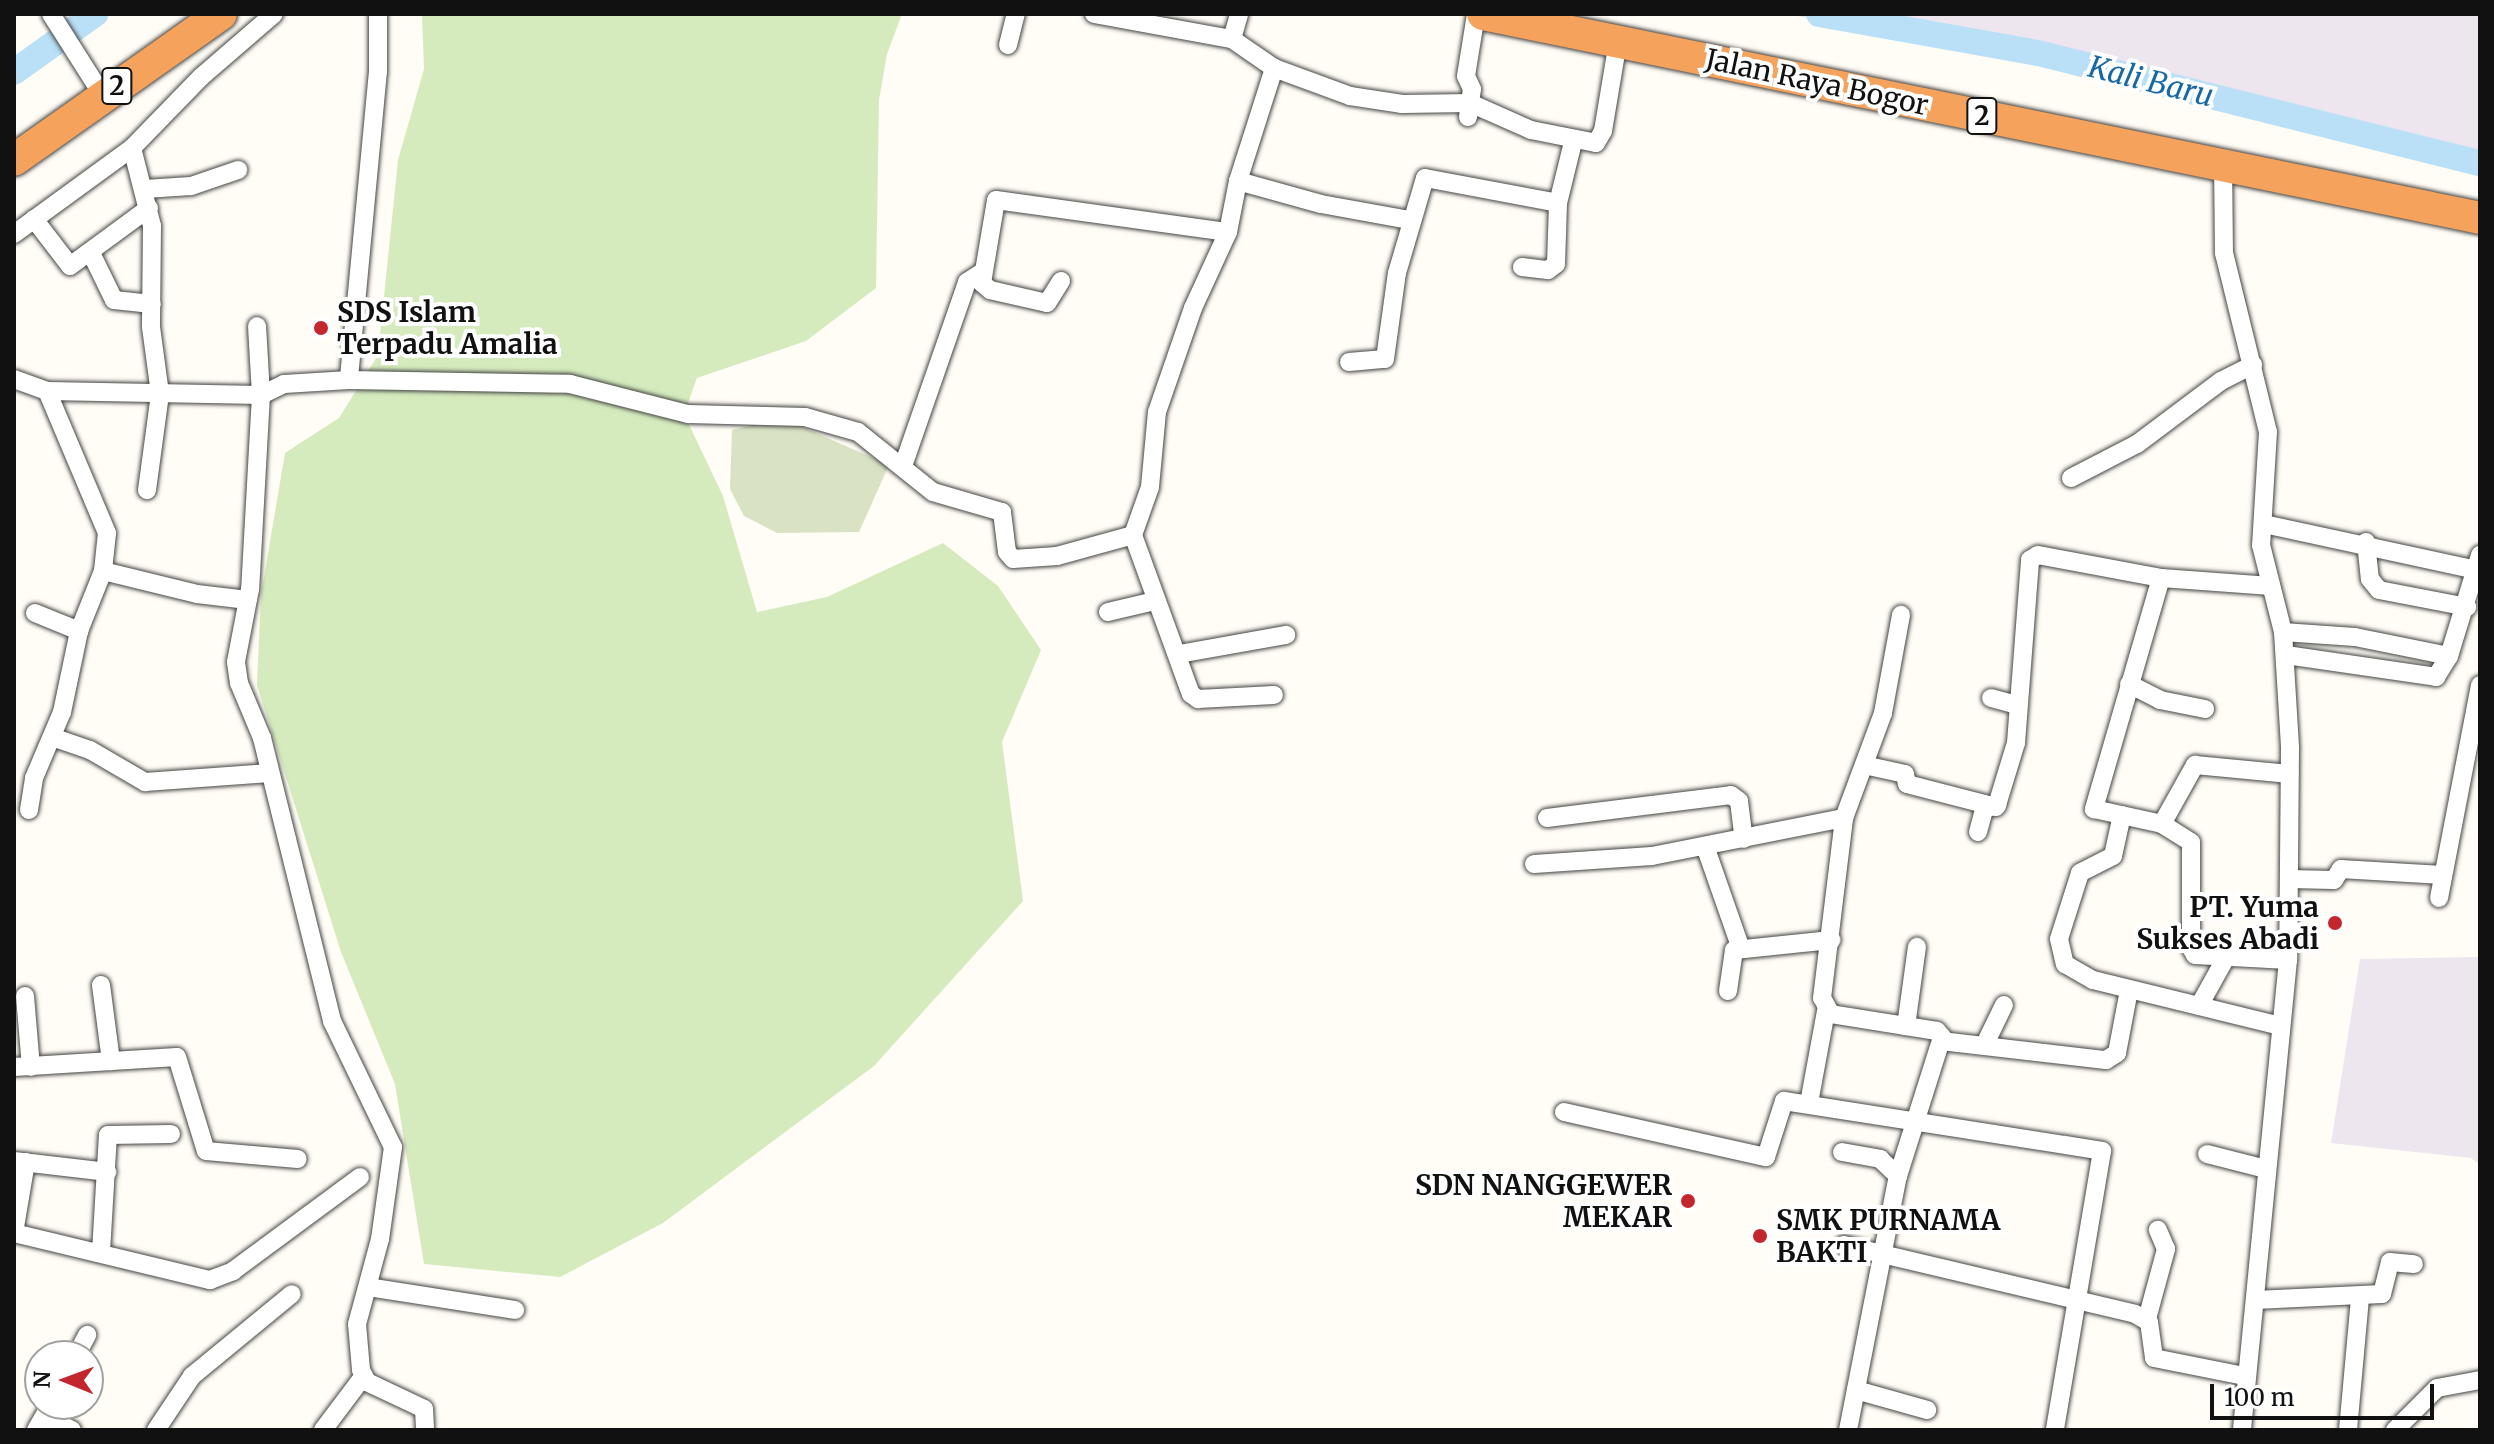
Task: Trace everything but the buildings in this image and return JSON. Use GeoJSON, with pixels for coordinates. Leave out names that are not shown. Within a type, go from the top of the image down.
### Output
{"type":"FeatureCollection","features":[{"type":"Feature","properties":{"kind":"highway","name":"2"},"geometry":{"type":"LineString","coordinates":[[14,137],[185,14]]}},
{"type":"Feature","properties":{"kind":"highway","name":"2"},"geometry":{"type":"LineString","coordinates":[[14,160],[92,79],[221,14]]}},
{"type":"Feature","properties":{"kind":"highway","name":"Jalan Raya Bogor"},"geometry":{"type":"LineString","coordinates":[[1483,14],[2223,159],[2480,200]]}},
{"type":"Feature","properties":{"kind":"highway","name":"Jalan Raya Bogor"},"geometry":{"type":"LineString","coordinates":[[1578,14],[2480,218]]}},
{"type":"Feature","properties":{"kind":"street"},"geometry":{"type":"LineString","coordinates":[[51,14],[92,79]]}},
{"type":"Feature","properties":{"kind":"street"},"geometry":{"type":"LineString","coordinates":[[14,234],[132,148],[201,77],[274,14]]}},
{"type":"Feature","properties":{"kind":"street"},"geometry":{"type":"LineString","coordinates":[[349,380],[378,71],[378,14]]}},
{"type":"Feature","properties":{"kind":"street"},"geometry":{"type":"LineString","coordinates":[[1008,45],[1016,14]]}},
{"type":"Feature","properties":{"kind":"street"},"geometry":{"type":"LineString","coordinates":[[1094,14],[1232,39],[1274,68],[1374,102],[1469,110],[1573,142],[1596,143],[1603,131],[1618,41]]}},
{"type":"Feature","properties":{"kind":"street"},"geometry":{"type":"LineString","coordinates":[[1232,39],[1239,14]]}},
{"type":"Feature","properties":{"kind":"street"},"geometry":{"type":"LineString","coordinates":[[1469,110],[1466,78],[1476,14]]}},
{"type":"Feature","properties":{"kind":"street"},"geometry":{"type":"LineString","coordinates":[[1274,68],[1238,181],[1228,232],[1193,308],[1157,412],[1150,487],[1133,535],[1155,601],[1198,699],[1274,695]]}},
{"type":"Feature","properties":{"kind":"street"},"geometry":{"type":"LineString","coordinates":[[1522,267],[1548,270],[1556,264],[1558,203],[1573,142]]}},
{"type":"Feature","properties":{"kind":"street"},"geometry":{"type":"LineString","coordinates":[[132,148],[147,198],[160,394],[147,490]]}},
{"type":"Feature","properties":{"kind":"street"},"geometry":{"type":"LineString","coordinates":[[2223,159],[2224,253],[2237,321],[2253,365],[2268,432],[2263,564],[2283,632],[2286,655],[2290,774],[2288,960],[2255,1300],[2244,1376],[2242,1430]]}},
{"type":"Feature","properties":{"kind":"street"},"geometry":{"type":"LineString","coordinates":[[34,219],[67,265],[91,253],[147,198],[238,170]]}},
{"type":"Feature","properties":{"kind":"street"},"geometry":{"type":"LineString","coordinates":[[1349,362],[1385,359],[1409,220],[1427,178],[1558,203]]}},
{"type":"Feature","properties":{"kind":"street"},"geometry":{"type":"LineString","coordinates":[[1238,181],[1321,204],[1409,220]]}},
{"type":"Feature","properties":{"kind":"street"},"geometry":{"type":"LineString","coordinates":[[1061,281],[1047,303],[990,290],[981,273],[996,200],[1228,232]]}},
{"type":"Feature","properties":{"kind":"street"},"geometry":{"type":"LineString","coordinates":[[91,253],[114,300],[152,304]]}},
{"type":"Feature","properties":{"kind":"street"},"geometry":{"type":"LineString","coordinates":[[903,466],[967,282],[981,273]]}},
{"type":"Feature","properties":{"kind":"street"},"geometry":{"type":"LineString","coordinates":[[257,326],[262,452],[248,600],[237,675],[270,773],[332,1021],[393,1147],[368,1287],[357,1324],[363,1377],[323,1430]]}},
{"type":"Feature","properties":{"kind":"street"},"geometry":{"type":"LineString","coordinates":[[2071,478],[2137,444],[2221,381],[2253,365]]}},
{"type":"Feature","properties":{"kind":"street"},"geometry":{"type":"LineString","coordinates":[[14,379],[47,391],[261,395],[284,384],[349,380],[570,384],[688,414],[805,417],[858,432],[933,492],[1002,512],[1007,552],[1013,559],[1057,556],[1133,535]]}},
{"type":"Feature","properties":{"kind":"street"},"geometry":{"type":"LineString","coordinates":[[29,810],[34,778],[52,737],[79,631],[103,571],[107,533],[47,391]]}},
{"type":"Feature","properties":{"kind":"street"},"geometry":{"type":"LineString","coordinates":[[2264,524],[2478,563],[2467,607],[2440,674],[2431,678],[2286,655]]}},
{"type":"Feature","properties":{"kind":"street"},"geometry":{"type":"LineString","coordinates":[[2366,542],[2370,579],[2379,590],[2467,607]]}},
{"type":"Feature","properties":{"kind":"street"},"geometry":{"type":"LineString","coordinates":[[1996,807],[2016,743],[2032,558],[2161,578],[2271,586]]}},
{"type":"Feature","properties":{"kind":"street"},"geometry":{"type":"LineString","coordinates":[[103,571],[248,600]]}},
{"type":"Feature","properties":{"kind":"street"},"geometry":{"type":"LineString","coordinates":[[2161,578],[2094,809],[2162,824],[2191,842],[2195,853],[2192,952],[2225,959],[2288,960]]}},
{"type":"Feature","properties":{"kind":"street"},"geometry":{"type":"LineString","coordinates":[[1108,612],[1155,601]]}},
{"type":"Feature","properties":{"kind":"street"},"geometry":{"type":"LineString","coordinates":[[35,613],[79,631]]}},
{"type":"Feature","properties":{"kind":"street"},"geometry":{"type":"LineString","coordinates":[[1809,1103],[1826,1011],[1822,998],[1844,818],[1883,713],[1901,615]]}},
{"type":"Feature","properties":{"kind":"street"},"geometry":{"type":"LineString","coordinates":[[2283,632],[2355,637],[2449,656]]}},
{"type":"Feature","properties":{"kind":"street"},"geometry":{"type":"LineString","coordinates":[[1179,654],[1286,635]]}},
{"type":"Feature","properties":{"kind":"street"},"geometry":{"type":"LineString","coordinates":[[2129,684],[2160,700],[2205,709]]}},
{"type":"Feature","properties":{"kind":"street"},"geometry":{"type":"LineString","coordinates":[[2439,898],[2480,685]]}},
{"type":"Feature","properties":{"kind":"street"},"geometry":{"type":"LineString","coordinates":[[1991,698],[2018,705]]}},
{"type":"Feature","properties":{"kind":"street"},"geometry":{"type":"LineString","coordinates":[[52,737],[90,750],[145,782],[270,773]]}},
{"type":"Feature","properties":{"kind":"street"},"geometry":{"type":"LineString","coordinates":[[1864,765],[1905,774],[1907,784],[1996,807]]}},
{"type":"Feature","properties":{"kind":"street"},"geometry":{"type":"LineString","coordinates":[[2162,824],[2195,765],[2290,774]]}},
{"type":"Feature","properties":{"kind":"street"},"geometry":{"type":"LineString","coordinates":[[1547,818],[1731,795],[1739,801],[1744,839]]}},
{"type":"Feature","properties":{"kind":"street"},"geometry":{"type":"LineString","coordinates":[[1978,832],[1983,811],[1996,807]]}},
{"type":"Feature","properties":{"kind":"street"},"geometry":{"type":"LineString","coordinates":[[2122,815],[2113,856],[2080,873],[2059,946],[2062,959],[2076,974],[2129,990],[2280,1026]]}},
{"type":"Feature","properties":{"kind":"street"},"geometry":{"type":"LineString","coordinates":[[1534,864],[1705,846],[1844,818]]}},
{"type":"Feature","properties":{"kind":"street"},"geometry":{"type":"LineString","coordinates":[[1705,846],[1741,949]]}},
{"type":"Feature","properties":{"kind":"street"},"geometry":{"type":"LineString","coordinates":[[2289,879],[2334,880],[2341,869],[2442,875]]}},
{"type":"Feature","properties":{"kind":"street"},"geometry":{"type":"LineString","coordinates":[[1728,991],[1730,955],[1741,949],[1831,940]]}},
{"type":"Feature","properties":{"kind":"street"},"geometry":{"type":"LineString","coordinates":[[1906,1026],[1917,947]]}},
{"type":"Feature","properties":{"kind":"street"},"geometry":{"type":"LineString","coordinates":[[2199,1006],[2225,959]]}},
{"type":"Feature","properties":{"kind":"street"},"geometry":{"type":"LineString","coordinates":[[101,985],[111,1061]]}},
{"type":"Feature","properties":{"kind":"street"},"geometry":{"type":"LineString","coordinates":[[1941,1041],[1986,1042],[2112,1059],[2129,990]]}},
{"type":"Feature","properties":{"kind":"street"},"geometry":{"type":"LineString","coordinates":[[25,996],[23,1067],[179,1058],[198,1132],[210,1153],[298,1159]]}},
{"type":"Feature","properties":{"kind":"street"},"geometry":{"type":"LineString","coordinates":[[1986,1042],[2004,1005]]}},
{"type":"Feature","properties":{"kind":"street"},"geometry":{"type":"LineString","coordinates":[[1826,1011],[1937,1031],[1941,1041],[1898,1176],[1848,1430]]}},
{"type":"Feature","properties":{"kind":"street"},"geometry":{"type":"LineString","coordinates":[[1564,1112],[1766,1157],[1781,1101],[2102,1151],[2074,1298],[2055,1430]]}},
{"type":"Feature","properties":{"kind":"street"},"geometry":{"type":"LineString","coordinates":[[101,1252],[108,1135],[171,1134]]}},
{"type":"Feature","properties":{"kind":"street"},"geometry":{"type":"LineString","coordinates":[[1842,1152],[1880,1159],[1898,1176]]}},
{"type":"Feature","properties":{"kind":"street"},"geometry":{"type":"LineString","coordinates":[[2207,1154],[2266,1169]]}},
{"type":"Feature","properties":{"kind":"street"},"geometry":{"type":"LineString","coordinates":[[107,1172],[20,1162],[14,1233],[101,1252],[192,1277],[218,1278],[360,1177]]}},
{"type":"Feature","properties":{"kind":"street"},"geometry":{"type":"LineString","coordinates":[[2158,1230],[2166,1249],[2147,1319],[2154,1358],[2244,1376]]}},
{"type":"Feature","properties":{"kind":"street"},"geometry":{"type":"LineString","coordinates":[[1844,1245],[2074,1298],[2147,1319]]}},
{"type":"Feature","properties":{"kind":"street"},"geometry":{"type":"LineString","coordinates":[[2255,1300],[2360,1298],[2384,1293],[2390,1262],[2414,1264]]}},
{"type":"Feature","properties":{"kind":"street"},"geometry":{"type":"LineString","coordinates":[[368,1287],[515,1310]]}},
{"type":"Feature","properties":{"kind":"street"},"geometry":{"type":"LineString","coordinates":[[156,1430],[192,1376],[292,1294]]}},
{"type":"Feature","properties":{"kind":"street"},"geometry":{"type":"LineString","coordinates":[[2348,1430],[2360,1298]]}},
{"type":"Feature","properties":{"kind":"street"},"geometry":{"type":"LineString","coordinates":[[84,1340],[87,1335]]}},
{"type":"Feature","properties":{"kind":"street"},"geometry":{"type":"LineString","coordinates":[[363,1377],[424,1409],[425,1430]]}},
{"type":"Feature","properties":{"kind":"street"},"geometry":{"type":"LineString","coordinates":[[2395,1430],[2437,1388],[2480,1380]]}},
{"type":"Feature","properties":{"kind":"street"},"geometry":{"type":"LineString","coordinates":[[1856,1390],[1927,1410]]}},
{"type":"Feature","properties":{"kind":"street"},"geometry":{"type":"LineString","coordinates":[[50,1420],[72,1430]]}},
{"type":"Feature","properties":{"kind":"shaded area"},"geometry":{"type":"Polygon","coordinates":[[[1788,14],[2480,14],[2480,152],[1788,14]]]}},
{"type":"Feature","properties":{"kind":"shaded area"},"geometry":{"type":"Polygon","coordinates":[[[2480,957],[2480,1165],[2471,1158],[2331,1143],[2360,959],[2480,957]]]}},
{"type":"Feature","properties":{"kind":"green space"},"geometry":{"type":"Polygon","coordinates":[[[422,14],[902,14],[887,54],[879,100],[876,288],[806,341],[697,378],[684,414],[723,496],[757,612],[827,597],[943,543],[998,586],[1041,650],[1002,742],[1023,901],[874,1066],[663,1223],[560,1277],[424,1264],[395,1084],[341,952],[257,685],[261,595],[285,453],[339,418],[378,355],[398,160],[424,69],[422,14]]]}},
{"type":"Feature","properties":{"kind":"green space"},"geometry":{"type":"Polygon","coordinates":[[[782,418],[889,465],[859,532],[777,533],[744,516],[730,489],[732,430],[782,418]]]}},
{"type":"Feature","properties":{"kind":"waterway","name":"Kali Baru"},"geometry":{"type":"LineString","coordinates":[[14,72],[95,14]]}},
{"type":"Feature","properties":{"kind":"waterway","name":"Kali Baru"},"geometry":{"type":"LineString","coordinates":[[1819,14],[2038,53],[2480,163]]}},
{"type":"Feature","properties":{"kind":"place","name":"SDS Islam Terpadu Amalia"},"geometry":{"type":"Point","coordinates":[321,328]}},
{"type":"Feature","properties":{"kind":"place","name":"PT. Yuma Sukses Abadi"},"geometry":{"type":"Point","coordinates":[2335,923]}},
{"type":"Feature","properties":{"kind":"place","name":"SDN NANGGEWER MEKAR"},"geometry":{"type":"Point","coordinates":[1688,1201]}},
{"type":"Feature","properties":{"kind":"place","name":"SMK PURNAMA BAKTI"},"geometry":{"type":"Point","coordinates":[1760,1236]}}]}
